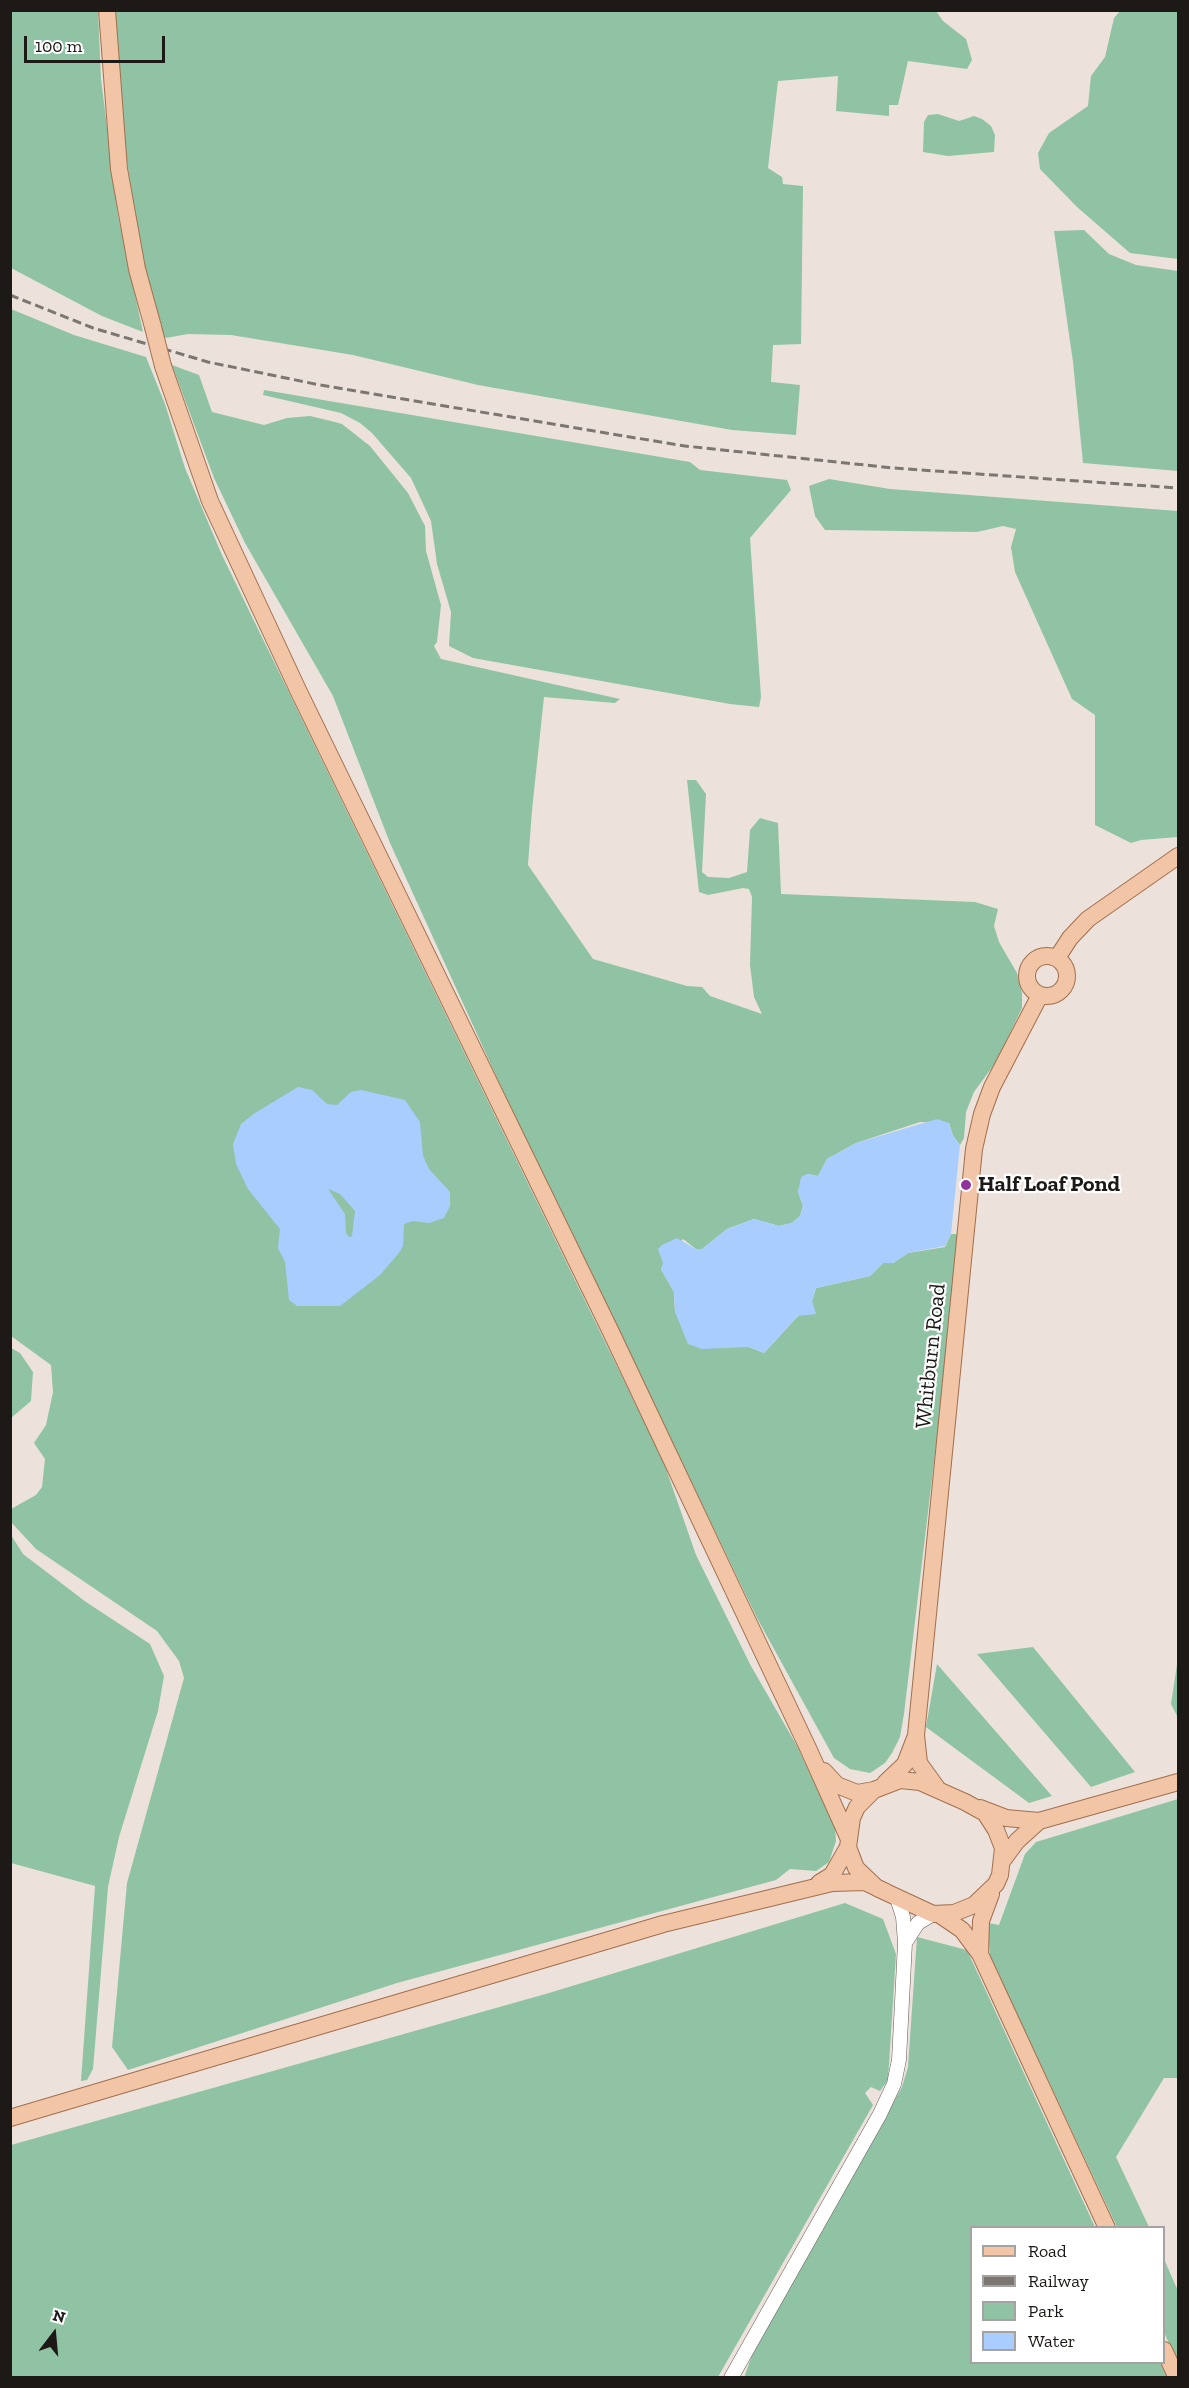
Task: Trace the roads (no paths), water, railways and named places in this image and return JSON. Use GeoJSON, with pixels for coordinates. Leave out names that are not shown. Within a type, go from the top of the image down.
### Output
{"type":"FeatureCollection","features":[{"type":"Feature","properties":{"kind":"main road"},"geometry":{"type":"LineString","coordinates":[[107,10],[119,169],[137,269],[163,366],[210,501],[298,690],[610,1330],[808,1748],[848,1842],[856,1868],[877,1888],[936,1915],[962,1930],[980,1954],[1106,2226]]}},
{"type":"Feature","properties":{"kind":"main road"},"geometry":{"type":"LineString","coordinates":[[1057,958],[1070,938],[1088,919],[1179,856]]}},
{"type":"Feature","properties":{"kind":"main road"},"geometry":{"type":"LineString","coordinates":[[1040,957],[1057,958],[1067,970],[1065,987],[1056,994],[1040,995],[1027,980],[1029,965],[1040,957]]}},
{"type":"Feature","properties":{"kind":"main road","name":"Whitburn Road"},"geometry":{"type":"LineString","coordinates":[[937,1788],[919,1763],[916,1735],[974,1149],[982,1114],[992,1087],[1040,995]]}},
{"type":"Feature","properties":{"kind":"main road","name":"Whitburn Road"},"geometry":{"type":"LineString","coordinates":[[811,1889],[832,1875],[848,1842],[857,1807],[905,1764],[916,1735]]}},
{"type":"Feature","properties":{"kind":"main road"},"geometry":{"type":"LineString","coordinates":[[808,1748],[837,1785],[857,1793],[900,1780],[920,1782],[937,1788],[985,1813],[996,1830],[1003,1860]]}},
{"type":"Feature","properties":{"kind":"main road"},"geometry":{"type":"LineString","coordinates":[[965,1802],[1006,1818],[1039,1821],[1179,1782]]}},
{"type":"Feature","properties":{"kind":"main road"},"geometry":{"type":"LineString","coordinates":[[980,1954],[983,1914],[1003,1860],[1017,1841],[1039,1821]]}},
{"type":"Feature","properties":{"kind":"main road"},"geometry":{"type":"LineString","coordinates":[[10,2118],[663,1924],[832,1883],[865,1882],[892,1895]]}},
{"type":"Feature","properties":{"kind":"main road"},"geometry":{"type":"LineString","coordinates":[[936,1915],[974,1905],[996,1884]]}},
{"type":"Feature","properties":{"kind":"main road"},"geometry":{"type":"LineString","coordinates":[[1165,2352],[1177,2378]]}},
{"type":"Feature","properties":{"kind":"street"},"geometry":{"type":"LineString","coordinates":[[731,2378],[880,2114],[894,2084],[899,2060],[905,1943],[903,1917],[892,1895]]}},
{"type":"Feature","properties":{"kind":"street"},"geometry":{"type":"LineString","coordinates":[[905,1943],[918,1923],[936,1915]]}},
{"type":"Feature","properties":{"kind":"water"},"geometry":{"type":"Polygon","coordinates":[[[298,1087],[312,1090],[327,1104],[337,1105],[351,1092],[361,1090],[405,1100],[420,1122],[423,1156],[429,1169],[450,1192],[450,1206],[444,1218],[429,1223],[413,1221],[404,1224],[403,1246],[399,1253],[380,1275],[340,1306],[297,1306],[289,1300],[285,1262],[278,1248],[280,1229],[248,1189],[236,1164],[233,1144],[241,1124],[298,1087]],[[328,1189],[345,1214],[346,1233],[349,1237],[352,1236],[355,1211],[340,1194],[328,1189]]]}},
{"type":"Feature","properties":{"kind":"water","name":"Half Loaf Pond"},"geometry":{"type":"Polygon","coordinates":[[[937,1119],[949,1123],[953,1136],[960,1145],[951,1234],[945,1246],[908,1253],[893,1263],[883,1263],[870,1276],[816,1288],[812,1301],[816,1314],[798,1316],[764,1353],[749,1347],[702,1349],[688,1344],[675,1312],[674,1292],[661,1269],[663,1263],[658,1249],[662,1245],[677,1238],[696,1249],[702,1249],[727,1229],[754,1219],[779,1226],[792,1223],[800,1216],[803,1206],[798,1192],[801,1177],[807,1174],[818,1176],[827,1159],[856,1143],[937,1119]]]}},
{"type":"Feature","properties":{"kind":"railway"},"geometry":{"type":"LineString","coordinates":[[10,295],[93,328],[208,362],[320,385],[630,437],[685,446],[893,468],[1178,488]]}},
{"type":"Feature","properties":{"kind":"place","name":"Half Loaf Pond"},"geometry":{"type":"Point","coordinates":[966,1185]}}]}
